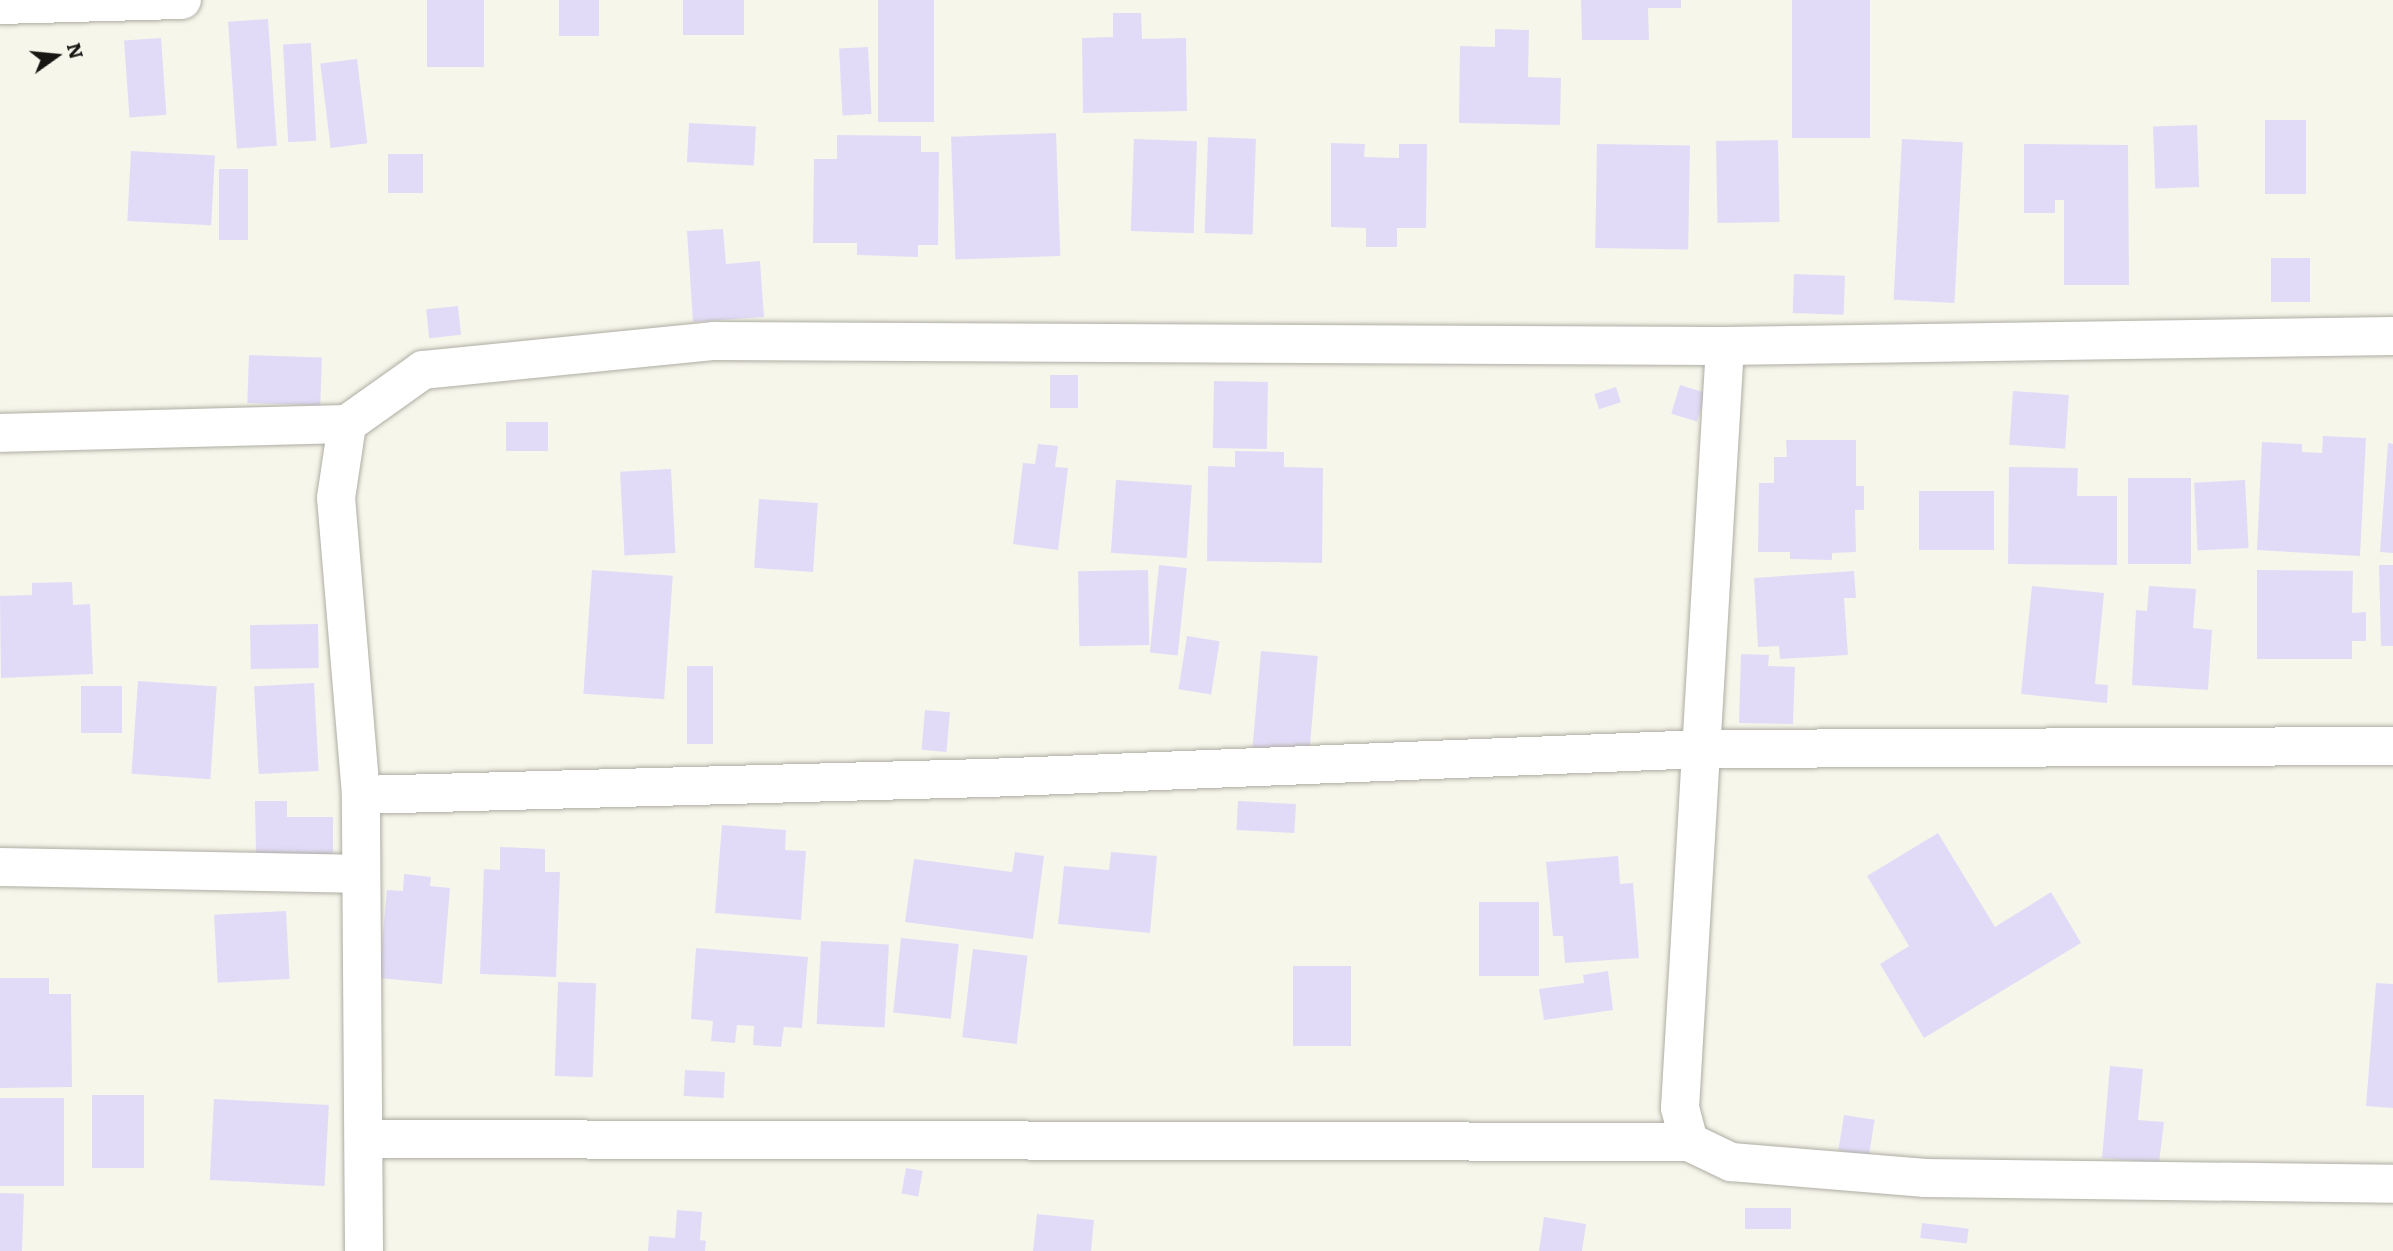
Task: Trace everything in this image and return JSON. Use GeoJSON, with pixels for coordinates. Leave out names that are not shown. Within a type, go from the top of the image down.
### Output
{"type":"FeatureCollection","features":[{"type":"Feature","properties":{"kind":"street"},"geometry":{"type":"LineString","coordinates":[[0,5],[182,0]]}},
{"type":"Feature","properties":{"kind":"street"},"geometry":{"type":"LineString","coordinates":[[0,433],[347,424],[423,370],[714,341],[1725,346],[2393,336]]}},
{"type":"Feature","properties":{"kind":"street"},"geometry":{"type":"LineString","coordinates":[[1689,1142],[1680,1108],[1704,748],[1725,346]]}},
{"type":"Feature","properties":{"kind":"street"},"geometry":{"type":"LineString","coordinates":[[347,424],[336,498],[361,795],[364,1251]]}},
{"type":"Feature","properties":{"kind":"street"},"geometry":{"type":"LineString","coordinates":[[361,795],[974,778],[1704,748],[2393,746]]}},
{"type":"Feature","properties":{"kind":"street"},"geometry":{"type":"LineString","coordinates":[[0,867],[361,873]]}},
{"type":"Feature","properties":{"kind":"street"},"geometry":{"type":"LineString","coordinates":[[364,1139],[1689,1142],[1731,1163],[1925,1178],[2393,1184]]}},
{"type":"Feature","properties":{"kind":"building"},"geometry":{"type":"Polygon","coordinates":[[[427,0],[484,0],[484,67],[427,67],[427,0]]]}},
{"type":"Feature","properties":{"kind":"building"},"geometry":{"type":"Polygon","coordinates":[[[559,0],[599,0],[599,36],[559,36],[559,0]]]}},
{"type":"Feature","properties":{"kind":"building"},"geometry":{"type":"Polygon","coordinates":[[[683,0],[744,0],[744,35],[683,35],[683,0]]]}},
{"type":"Feature","properties":{"kind":"building"},"geometry":{"type":"Polygon","coordinates":[[[878,0],[934,0],[934,122],[878,122],[878,0]]]}},
{"type":"Feature","properties":{"kind":"building"},"geometry":{"type":"Polygon","coordinates":[[[1581,0],[1681,0],[1681,8],[1648,8],[1649,40],[1582,40],[1581,0]]]}},
{"type":"Feature","properties":{"kind":"building"},"geometry":{"type":"Polygon","coordinates":[[[1792,0],[1870,0],[1870,138],[1792,138],[1792,0]]]}},
{"type":"Feature","properties":{"kind":"building"},"geometry":{"type":"Polygon","coordinates":[[[1113,13],[1141,13],[1142,39],[1186,38],[1187,111],[1083,113],[1082,38],[1113,37],[1113,13]]]}},
{"type":"Feature","properties":{"kind":"building"},"geometry":{"type":"Polygon","coordinates":[[[268,19],[277,146],[237,148],[228,22],[268,19]]]}},
{"type":"Feature","properties":{"kind":"building"},"geometry":{"type":"Polygon","coordinates":[[[1495,29],[1529,30],[1528,77],[1561,78],[1560,125],[1459,123],[1460,46],[1495,47],[1495,29]]]}},
{"type":"Feature","properties":{"kind":"building"},"geometry":{"type":"Polygon","coordinates":[[[161,38],[166,115],[129,117],[124,41],[161,38]]]}},
{"type":"Feature","properties":{"kind":"building"},"geometry":{"type":"Polygon","coordinates":[[[311,43],[316,141],[288,142],[283,44],[311,43]]]}},
{"type":"Feature","properties":{"kind":"building"},"geometry":{"type":"Polygon","coordinates":[[[868,47],[872,114],[843,115],[839,49],[868,47]]]}},
{"type":"Feature","properties":{"kind":"building"},"geometry":{"type":"Polygon","coordinates":[[[357,59],[367,143],[331,148],[320,64],[357,59]]]}},
{"type":"Feature","properties":{"kind":"building"},"geometry":{"type":"Polygon","coordinates":[[[2265,120],[2306,120],[2306,194],[2265,194],[2265,120]]]}},
{"type":"Feature","properties":{"kind":"building"},"geometry":{"type":"Polygon","coordinates":[[[689,123],[756,127],[754,165],[687,162],[689,123]]]}},
{"type":"Feature","properties":{"kind":"building"},"geometry":{"type":"Polygon","coordinates":[[[2197,125],[2199,187],[2155,188],[2153,127],[2197,125]]]}},
{"type":"Feature","properties":{"kind":"building"},"geometry":{"type":"Polygon","coordinates":[[[1056,133],[1060,256],[955,260],[951,137],[1056,133]]]}},
{"type":"Feature","properties":{"kind":"building"},"geometry":{"type":"Polygon","coordinates":[[[837,135],[921,136],[921,152],[939,152],[938,245],[918,245],[918,257],[857,255],[857,243],[813,243],[814,159],[837,159],[837,135]]]}},
{"type":"Feature","properties":{"kind":"building"},"geometry":{"type":"Polygon","coordinates":[[[1208,137],[1256,139],[1253,235],[1205,233],[1208,137]]]}},
{"type":"Feature","properties":{"kind":"building"},"geometry":{"type":"Polygon","coordinates":[[[1134,139],[1197,141],[1194,233],[1131,231],[1134,139]]]}},
{"type":"Feature","properties":{"kind":"building"},"geometry":{"type":"Polygon","coordinates":[[[1902,139],[1963,142],[1954,303],[1894,300],[1902,139]]]}},
{"type":"Feature","properties":{"kind":"building"},"geometry":{"type":"Polygon","coordinates":[[[1778,140],[1779,222],[1717,223],[1716,141],[1778,140]]]}},
{"type":"Feature","properties":{"kind":"building"},"geometry":{"type":"Polygon","coordinates":[[[1331,143],[1365,144],[1364,157],[1399,158],[1399,144],[1427,144],[1426,228],[1397,228],[1397,247],[1366,247],[1366,228],[1331,227],[1331,143]]]}},
{"type":"Feature","properties":{"kind":"building"},"geometry":{"type":"Polygon","coordinates":[[[1597,144],[1690,146],[1688,250],[1595,248],[1597,144]]]}},
{"type":"Feature","properties":{"kind":"building"},"geometry":{"type":"Polygon","coordinates":[[[2024,144],[2128,145],[2129,285],[2064,285],[2064,200],[2055,200],[2055,213],[2024,213],[2024,144]]]}},
{"type":"Feature","properties":{"kind":"building"},"geometry":{"type":"Polygon","coordinates":[[[131,151],[215,155],[211,225],[127,221],[131,151]]]}},
{"type":"Feature","properties":{"kind":"building"},"geometry":{"type":"Polygon","coordinates":[[[388,154],[423,154],[423,193],[388,193],[388,154]]]}},
{"type":"Feature","properties":{"kind":"building"},"geometry":{"type":"Polygon","coordinates":[[[219,169],[248,169],[248,240],[219,240],[219,169]]]}},
{"type":"Feature","properties":{"kind":"building"},"geometry":{"type":"Polygon","coordinates":[[[723,229],[726,264],[760,261],[764,317],[693,322],[687,231],[723,229]]]}},
{"type":"Feature","properties":{"kind":"building"},"geometry":{"type":"Polygon","coordinates":[[[2271,258],[2310,258],[2310,302],[2271,302],[2271,258]]]}},
{"type":"Feature","properties":{"kind":"building"},"geometry":{"type":"Polygon","coordinates":[[[1794,274],[1845,276],[1844,315],[1793,313],[1794,274]]]}},
{"type":"Feature","properties":{"kind":"building"},"geometry":{"type":"Polygon","coordinates":[[[458,306],[461,335],[429,338],[426,309],[458,306]]]}},
{"type":"Feature","properties":{"kind":"building"},"geometry":{"type":"Polygon","coordinates":[[[249,355],[322,358],[320,406],[247,403],[249,355]]]}},
{"type":"Feature","properties":{"kind":"building"},"geometry":{"type":"Polygon","coordinates":[[[1050,375],[1078,375],[1078,408],[1050,408],[1050,375]]]}},
{"type":"Feature","properties":{"kind":"building"},"geometry":{"type":"Polygon","coordinates":[[[1214,381],[1268,382],[1267,449],[1213,448],[1214,381]]]}},
{"type":"Feature","properties":{"kind":"building"},"geometry":{"type":"Polygon","coordinates":[[[1680,385],[1706,393],[1697,422],[1671,414],[1680,385]]]}},
{"type":"Feature","properties":{"kind":"building"},"geometry":{"type":"Polygon","coordinates":[[[1616,387],[1621,402],[1599,409],[1594,394],[1616,387]]]}},
{"type":"Feature","properties":{"kind":"building"},"geometry":{"type":"Polygon","coordinates":[[[2013,391],[2069,395],[2065,449],[2009,445],[2013,391]]]}},
{"type":"Feature","properties":{"kind":"building"},"geometry":{"type":"Polygon","coordinates":[[[506,422],[548,422],[548,451],[506,451],[506,422]]]}},
{"type":"Feature","properties":{"kind":"building"},"geometry":{"type":"Polygon","coordinates":[[[2323,436],[2366,438],[2360,556],[2257,550],[2262,442],[2302,444],[2302,452],[2322,453],[2323,436]]]}},
{"type":"Feature","properties":{"kind":"building"},"geometry":{"type":"Polygon","coordinates":[[[1786,440],[1856,440],[1856,486],[1864,486],[1864,510],[1855,510],[1856,552],[1832,553],[1832,560],[1790,559],[1790,552],[1758,552],[1759,483],[1774,483],[1774,457],[1787,457],[1786,440]]]}},
{"type":"Feature","properties":{"kind":"building"},"geometry":{"type":"Polygon","coordinates":[[[2388,443],[2393,444],[2393,553],[2380,552],[2388,443]]]}},
{"type":"Feature","properties":{"kind":"building"},"geometry":{"type":"Polygon","coordinates":[[[1038,444],[1058,446],[1055,467],[1068,468],[1058,550],[1013,544],[1023,463],[1035,464],[1038,444]]]}},
{"type":"Feature","properties":{"kind":"building"},"geometry":{"type":"Polygon","coordinates":[[[1235,451],[1284,452],[1284,467],[1323,468],[1322,563],[1207,561],[1208,466],[1235,467],[1235,451]]]}},
{"type":"Feature","properties":{"kind":"building"},"geometry":{"type":"Polygon","coordinates":[[[2009,467],[2078,468],[2077,496],[2117,496],[2117,565],[2008,564],[2009,467]]]}},
{"type":"Feature","properties":{"kind":"building"},"geometry":{"type":"Polygon","coordinates":[[[671,469],[675,553],[624,556],[620,472],[671,469]]]}},
{"type":"Feature","properties":{"kind":"building"},"geometry":{"type":"Polygon","coordinates":[[[2128,478],[2191,478],[2191,564],[2128,564],[2128,478]]]}},
{"type":"Feature","properties":{"kind":"building"},"geometry":{"type":"Polygon","coordinates":[[[1116,480],[1192,485],[1187,558],[1111,553],[1116,480]]]}},
{"type":"Feature","properties":{"kind":"building"},"geometry":{"type":"Polygon","coordinates":[[[2245,480],[2249,548],[2198,551],[2194,483],[2245,480]]]}},
{"type":"Feature","properties":{"kind":"building"},"geometry":{"type":"Polygon","coordinates":[[[1919,491],[1994,491],[1994,550],[1919,550],[1919,491]]]}},
{"type":"Feature","properties":{"kind":"building"},"geometry":{"type":"Polygon","coordinates":[[[759,499],[818,503],[813,572],[754,568],[759,499]]]}},
{"type":"Feature","properties":{"kind":"building"},"geometry":{"type":"Polygon","coordinates":[[[1159,565],[1187,568],[1178,655],[1150,653],[1159,565]]]}},
{"type":"Feature","properties":{"kind":"building"},"geometry":{"type":"Polygon","coordinates":[[[2379,565],[2393,565],[2393,646],[2381,646],[2379,565]]]}},
{"type":"Feature","properties":{"kind":"building"},"geometry":{"type":"Polygon","coordinates":[[[592,570],[673,576],[664,699],[583,694],[592,570]]]}},
{"type":"Feature","properties":{"kind":"building"},"geometry":{"type":"Polygon","coordinates":[[[1148,570],[1149,645],[1079,646],[1078,571],[1148,570]]]}},
{"type":"Feature","properties":{"kind":"building"},"geometry":{"type":"Polygon","coordinates":[[[2257,570],[2353,571],[2352,613],[2366,612],[2366,641],[2352,641],[2352,659],[2257,659],[2257,570]]]}},
{"type":"Feature","properties":{"kind":"building"},"geometry":{"type":"Polygon","coordinates":[[[1854,571],[1856,598],[1844,598],[1848,655],[1780,659],[1779,646],[1758,647],[1754,578],[1854,571]]]}},
{"type":"Feature","properties":{"kind":"building"},"geometry":{"type":"Polygon","coordinates":[[[72,582],[73,605],[90,604],[93,674],[1,678],[0,596],[32,595],[32,583],[72,582]]]}},
{"type":"Feature","properties":{"kind":"building"},"geometry":{"type":"Polygon","coordinates":[[[2032,586],[2104,593],[2095,684],[2108,685],[2107,703],[2021,694],[2032,586]]]}},
{"type":"Feature","properties":{"kind":"building"},"geometry":{"type":"Polygon","coordinates":[[[2149,586],[2196,589],[2193,628],[2212,630],[2208,690],[2132,685],[2136,610],[2147,611],[2149,586]]]}},
{"type":"Feature","properties":{"kind":"building"},"geometry":{"type":"Polygon","coordinates":[[[318,624],[319,668],[251,669],[250,625],[318,624]]]}},
{"type":"Feature","properties":{"kind":"building"},"geometry":{"type":"Polygon","coordinates":[[[1187,636],[1220,641],[1211,694],[1179,689],[1187,636]]]}},
{"type":"Feature","properties":{"kind":"building"},"geometry":{"type":"Polygon","coordinates":[[[1261,651],[1318,656],[1309,758],[1252,753],[1261,651]]]}},
{"type":"Feature","properties":{"kind":"building"},"geometry":{"type":"Polygon","coordinates":[[[1741,654],[1769,655],[1768,666],[1795,667],[1793,724],[1739,723],[1741,654]]]}},
{"type":"Feature","properties":{"kind":"building"},"geometry":{"type":"Polygon","coordinates":[[[687,666],[713,666],[713,744],[687,744],[687,666]]]}},
{"type":"Feature","properties":{"kind":"building"},"geometry":{"type":"Polygon","coordinates":[[[138,681],[217,687],[210,779],[132,774],[138,681]]]}},
{"type":"Feature","properties":{"kind":"building"},"geometry":{"type":"Polygon","coordinates":[[[314,683],[319,771],[259,774],[254,686],[314,683]]]}},
{"type":"Feature","properties":{"kind":"building"},"geometry":{"type":"Polygon","coordinates":[[[81,686],[122,686],[122,733],[81,733],[81,686]]]}},
{"type":"Feature","properties":{"kind":"building"},"geometry":{"type":"Polygon","coordinates":[[[925,710],[950,712],[946,752],[922,750],[925,710]]]}},
{"type":"Feature","properties":{"kind":"building"},"geometry":{"type":"Polygon","coordinates":[[[255,801],[287,801],[287,817],[333,817],[333,854],[256,855],[255,801]]]}},
{"type":"Feature","properties":{"kind":"building"},"geometry":{"type":"Polygon","coordinates":[[[1238,801],[1296,804],[1294,833],[1236,830],[1238,801]]]}},
{"type":"Feature","properties":{"kind":"building"},"geometry":{"type":"Polygon","coordinates":[[[722,825],[786,830],[785,850],[806,851],[801,920],[715,913],[722,825]]]}},
{"type":"Feature","properties":{"kind":"building"},"geometry":{"type":"Polygon","coordinates":[[[1938,833],[1995,927],[2051,892],[2081,943],[1924,1038],[1880,964],[1909,946],[1867,876],[1938,833]]]}},
{"type":"Feature","properties":{"kind":"building"},"geometry":{"type":"Polygon","coordinates":[[[500,847],[545,849],[545,872],[560,872],[556,977],[480,974],[484,869],[500,870],[500,847]]]}},
{"type":"Feature","properties":{"kind":"building"},"geometry":{"type":"Polygon","coordinates":[[[1015,852],[1044,856],[1033,939],[905,922],[914,859],[1012,872],[1015,852]]]}},
{"type":"Feature","properties":{"kind":"building"},"geometry":{"type":"Polygon","coordinates":[[[1111,852],[1157,856],[1150,933],[1058,924],[1064,866],[1109,870],[1111,852]]]}},
{"type":"Feature","properties":{"kind":"building"},"geometry":{"type":"Polygon","coordinates":[[[1618,856],[1620,884],[1633,883],[1639,958],[1565,963],[1563,936],[1553,936],[1546,862],[1618,856]]]}},
{"type":"Feature","properties":{"kind":"building"},"geometry":{"type":"Polygon","coordinates":[[[404,874],[431,877],[430,886],[450,888],[442,984],[379,978],[387,890],[403,891],[404,874]]]}},
{"type":"Feature","properties":{"kind":"building"},"geometry":{"type":"Polygon","coordinates":[[[1479,902],[1539,902],[1539,976],[1479,976],[1479,902]]]}},
{"type":"Feature","properties":{"kind":"building"},"geometry":{"type":"Polygon","coordinates":[[[286,911],[290,979],[218,983],[214,915],[286,911]]]}},
{"type":"Feature","properties":{"kind":"building"},"geometry":{"type":"Polygon","coordinates":[[[901,938],[959,944],[951,1019],[893,1013],[901,938]]]}},
{"type":"Feature","properties":{"kind":"building"},"geometry":{"type":"Polygon","coordinates":[[[821,941],[889,945],[885,1027],[817,1024],[821,941]]]}},
{"type":"Feature","properties":{"kind":"building"},"geometry":{"type":"Polygon","coordinates":[[[696,948],[808,957],[802,1028],[784,1027],[781,1047],[753,1045],[754,1026],[737,1025],[735,1043],[711,1041],[713,1021],[691,1019],[696,948]]]}},
{"type":"Feature","properties":{"kind":"building"},"geometry":{"type":"Polygon","coordinates":[[[973,949],[1028,956],[1017,1044],[962,1037],[973,949]]]}},
{"type":"Feature","properties":{"kind":"building"},"geometry":{"type":"Polygon","coordinates":[[[1293,966],[1351,966],[1351,1046],[1293,1046],[1293,966]]]}},
{"type":"Feature","properties":{"kind":"building"},"geometry":{"type":"Polygon","coordinates":[[[1608,971],[1613,1010],[1544,1020],[1539,989],[1584,983],[1583,975],[1608,971]]]}},
{"type":"Feature","properties":{"kind":"building"},"geometry":{"type":"Polygon","coordinates":[[[0,978],[49,978],[49,994],[71,994],[72,1087],[0,1088],[0,978]]]}},
{"type":"Feature","properties":{"kind":"building"},"geometry":{"type":"Polygon","coordinates":[[[558,982],[596,983],[593,1077],[555,1076],[558,982]]]}},
{"type":"Feature","properties":{"kind":"building"},"geometry":{"type":"Polygon","coordinates":[[[2376,983],[2393,984],[2393,1108],[2366,1106],[2376,983]]]}},
{"type":"Feature","properties":{"kind":"building"},"geometry":{"type":"Polygon","coordinates":[[[2110,1066],[2143,1069],[2138,1120],[2164,1122],[2159,1163],[2102,1158],[2110,1066]]]}},
{"type":"Feature","properties":{"kind":"building"},"geometry":{"type":"Polygon","coordinates":[[[685,1070],[725,1072],[724,1098],[684,1096],[685,1070]]]}},
{"type":"Feature","properties":{"kind":"building"},"geometry":{"type":"Polygon","coordinates":[[[92,1095],[144,1095],[144,1168],[92,1168],[92,1095]]]}},
{"type":"Feature","properties":{"kind":"building"},"geometry":{"type":"Polygon","coordinates":[[[0,1098],[64,1098],[64,1186],[0,1186],[0,1098]]]}},
{"type":"Feature","properties":{"kind":"building"},"geometry":{"type":"Polygon","coordinates":[[[214,1099],[329,1105],[325,1186],[210,1180],[214,1099]]]}},
{"type":"Feature","properties":{"kind":"building"},"geometry":{"type":"Polygon","coordinates":[[[1844,1115],[1875,1120],[1869,1155],[1838,1151],[1844,1115]]]}},
{"type":"Feature","properties":{"kind":"building"},"geometry":{"type":"Polygon","coordinates":[[[906,1168],[923,1171],[918,1197],[901,1194],[906,1168]]]}},
{"type":"Feature","properties":{"kind":"building"},"geometry":{"type":"Polygon","coordinates":[[[0,1193],[24,1194],[22,1251],[0,1251],[0,1193]]]}},
{"type":"Feature","properties":{"kind":"building"},"geometry":{"type":"Polygon","coordinates":[[[1745,1208],[1791,1208],[1791,1229],[1745,1229],[1745,1208]]]}},
{"type":"Feature","properties":{"kind":"building"},"geometry":{"type":"Polygon","coordinates":[[[677,1210],[702,1212],[700,1240],[706,1241],[705,1251],[648,1251],[649,1236],[675,1238],[677,1210]]]}},
{"type":"Feature","properties":{"kind":"building"},"geometry":{"type":"Polygon","coordinates":[[[1037,1214],[1094,1220],[1091,1251],[1033,1251],[1037,1214]]]}},
{"type":"Feature","properties":{"kind":"building"},"geometry":{"type":"Polygon","coordinates":[[[1544,1217],[1586,1224],[1582,1251],[1539,1251],[1544,1217]]]}},
{"type":"Feature","properties":{"kind":"building"},"geometry":{"type":"Polygon","coordinates":[[[1922,1223],[1969,1229],[1967,1244],[1920,1238],[1922,1223]]]}}]}
